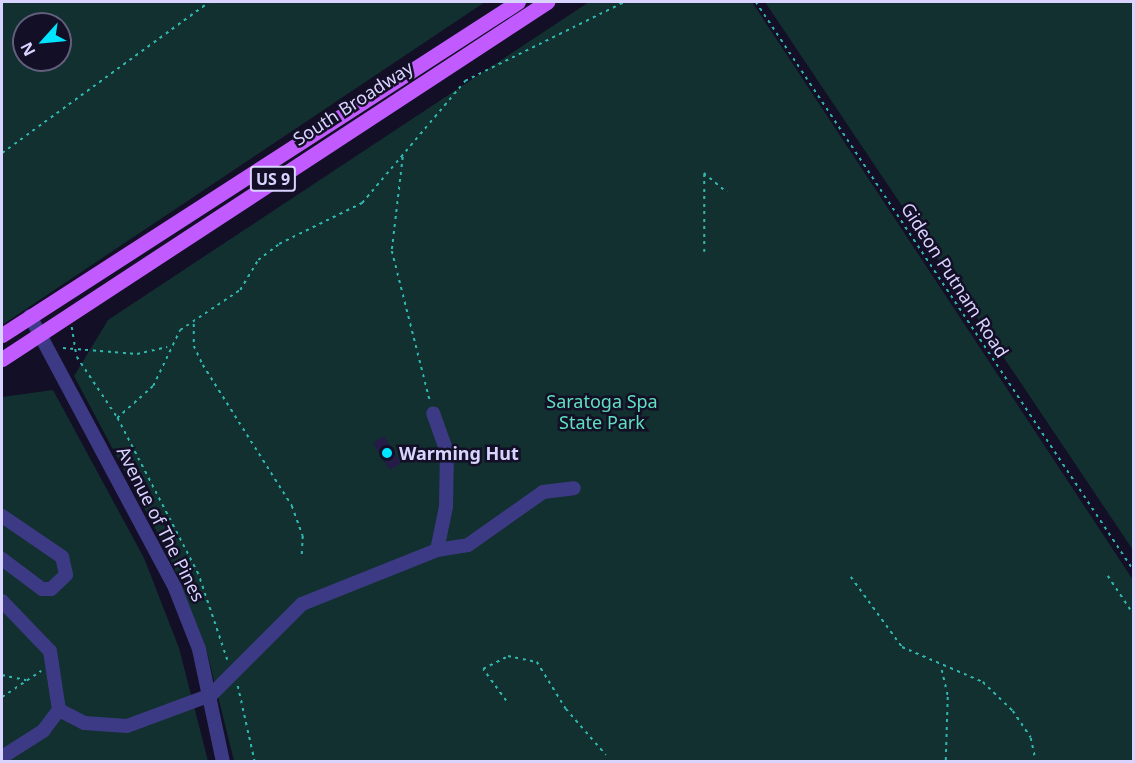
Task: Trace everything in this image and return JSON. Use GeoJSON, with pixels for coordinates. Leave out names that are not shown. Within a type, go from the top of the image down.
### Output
{"type":"FeatureCollection","features":[{"type":"Feature","properties":{"kind":"main road","name":"South Broadway"},"geometry":{"type":"LineString","coordinates":[[2,335],[518,2]]}},
{"type":"Feature","properties":{"kind":"main road","name":"South Broadway"},"geometry":{"type":"LineString","coordinates":[[2,359],[547,2]]}},
{"type":"Feature","properties":{"kind":"street","name":"Avenue of The Pines"},"geometry":{"type":"LineString","coordinates":[[30,316],[175,588],[211,695],[223,762]]}},
{"type":"Feature","properties":{"kind":"street"},"geometry":{"type":"LineString","coordinates":[[433,413],[447,452],[446,507],[437,550]]}},
{"type":"Feature","properties":{"kind":"street"},"geometry":{"type":"LineString","coordinates":[[59,710],[84,723],[127,726],[211,695],[235,675],[302,604],[437,550],[468,545],[543,492],[574,488]]}},
{"type":"Feature","properties":{"kind":"street"},"geometry":{"type":"LineString","coordinates":[[2,516],[62,557],[66,575],[51,589],[42,589],[2,559]]}},
{"type":"Feature","properties":{"kind":"street"},"geometry":{"type":"LineString","coordinates":[[2,601],[41,637],[52,664],[59,710],[43,731],[2,757]]}},
{"type":"Feature","properties":{"kind":"path"},"geometry":{"type":"LineString","coordinates":[[2,153],[209,2]]}},
{"type":"Feature","properties":{"kind":"path"},"geometry":{"type":"LineString","coordinates":[[117,418],[153,386],[168,347],[194,323],[240,290],[258,260],[279,244],[362,203],[465,81],[624,2]]}},
{"type":"Feature","properties":{"kind":"path","name":"Gideon Putnam Road"},"geometry":{"type":"LineString","coordinates":[[756,2],[1134,571]]}},
{"type":"Feature","properties":{"kind":"path"},"geometry":{"type":"LineString","coordinates":[[404,156],[392,251],[433,413]]}},
{"type":"Feature","properties":{"kind":"path"},"geometry":{"type":"LineString","coordinates":[[704,252],[704,173],[727,192]]}},
{"type":"Feature","properties":{"kind":"path"},"geometry":{"type":"LineString","coordinates":[[70,322],[74,348],[117,418],[198,574],[235,675],[255,762]]}},
{"type":"Feature","properties":{"kind":"path"},"geometry":{"type":"LineString","coordinates":[[194,323],[194,346],[202,365],[292,506],[303,536],[302,555]]}},
{"type":"Feature","properties":{"kind":"path"},"geometry":{"type":"LineString","coordinates":[[62,348],[137,354],[168,347]]}},
{"type":"Feature","properties":{"kind":"path"},"geometry":{"type":"LineString","coordinates":[[851,576],[902,647],[942,669],[983,682],[1013,711],[1031,738],[1036,762]]}},
{"type":"Feature","properties":{"kind":"path"},"geometry":{"type":"LineString","coordinates":[[1108,576],[1134,615]]}},
{"type":"Feature","properties":{"kind":"path"},"geometry":{"type":"LineString","coordinates":[[506,701],[483,669],[508,656],[537,662],[566,709],[606,755]]}},
{"type":"Feature","properties":{"kind":"path"},"geometry":{"type":"LineString","coordinates":[[2,697],[52,664]]}},
{"type":"Feature","properties":{"kind":"path"},"geometry":{"type":"LineString","coordinates":[[942,669],[948,697],[946,762]]}},
{"type":"Feature","properties":{"kind":"path"},"geometry":{"type":"LineString","coordinates":[[2,675],[27,680]]}},
{"type":"Feature","properties":{"kind":"green space"},"geometry":{"type":"Polygon","coordinates":[[[2,2],[485,2],[2,325],[2,2]]]}},
{"type":"Feature","properties":{"kind":"green space","name":"Saratoga Spa State Park"},"geometry":{"type":"Polygon","coordinates":[[[589,2],[752,2],[1133,580],[1133,761],[234,761],[206,648],[168,553],[74,376],[108,320],[589,2]]]}},
{"type":"Feature","properties":{"kind":"green space"},"geometry":{"type":"Polygon","coordinates":[[[765,2],[1133,2],[1133,550],[765,2]]]}},
{"type":"Feature","properties":{"kind":"green space"},"geometry":{"type":"Polygon","coordinates":[[[53,390],[144,558],[179,648],[208,761],[2,761],[2,397],[53,390]]]}},
{"type":"Feature","properties":{"kind":"building","name":"Warming Hut"},"geometry":{"type":"Polygon","coordinates":[[[384,436],[401,463],[390,470],[373,443],[384,436]]]}},
{"type":"Feature","properties":{"kind":"place","name":"Warming Hut"},"geometry":{"type":"Point","coordinates":[387,453]}}]}
